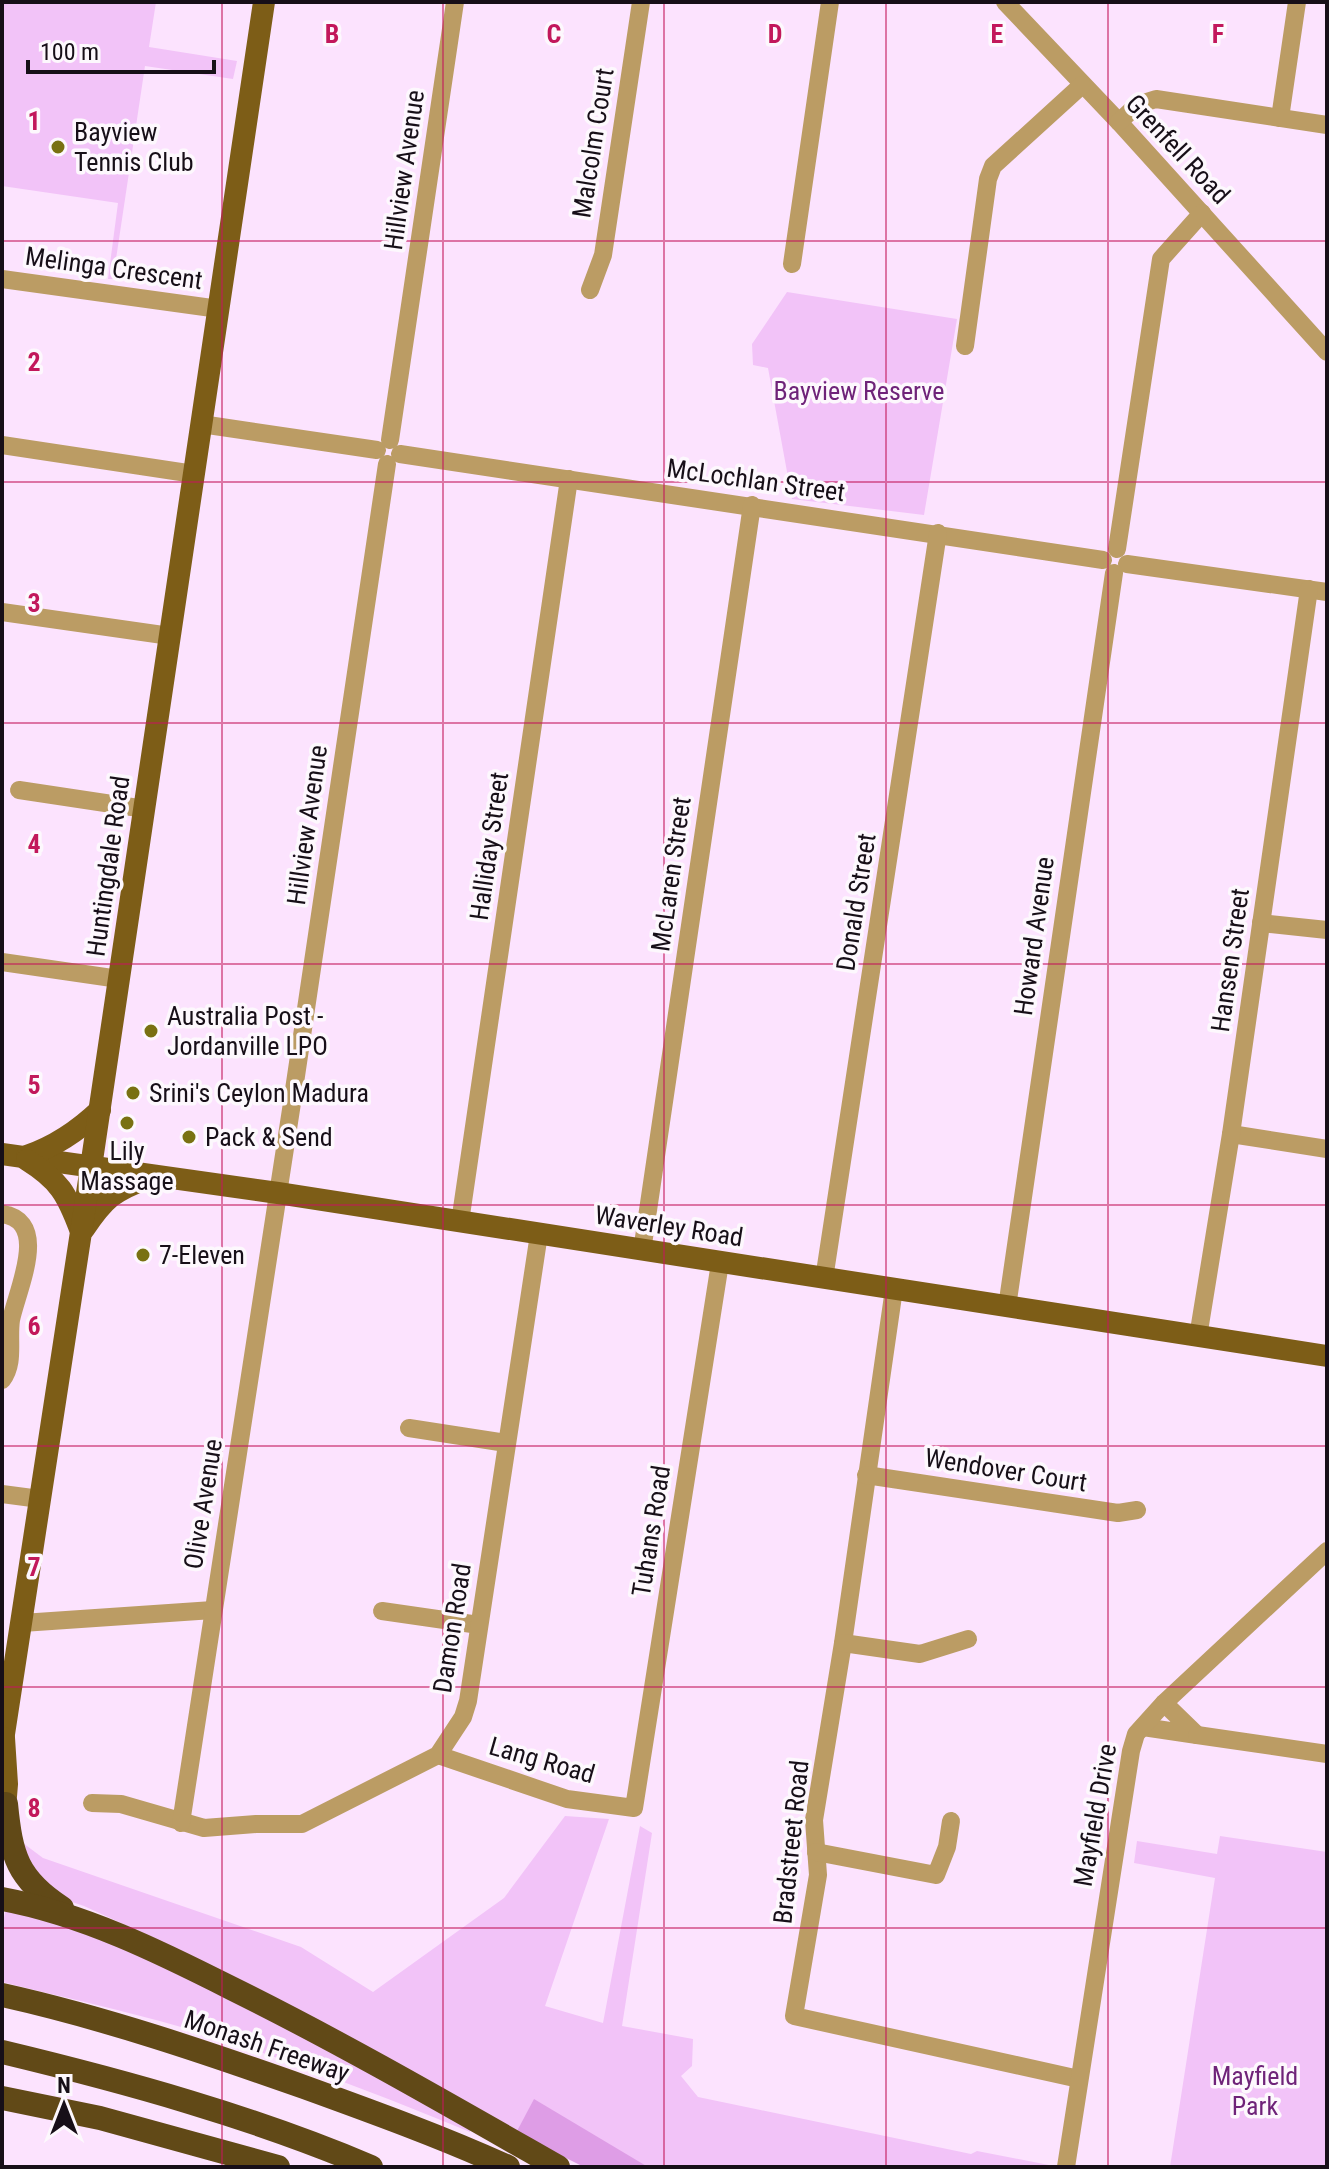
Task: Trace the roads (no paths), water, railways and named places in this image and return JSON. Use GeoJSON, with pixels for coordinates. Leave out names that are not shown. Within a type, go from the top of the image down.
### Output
{"type":"FeatureCollection","features":[{"type":"Feature","properties":{"kind":"highway"},"geometry":{"type":"LineString","coordinates":[[6,1804],[9,1834],[20,1871],[49,1900],[81,1920],[200,1972],[317,2031],[558,2167]]}},
{"type":"Feature","properties":{"kind":"highway"},"geometry":{"type":"LineString","coordinates":[[2,1899],[81,1920]]}},
{"type":"Feature","properties":{"kind":"highway","name":"Monash Freeway"},"geometry":{"type":"LineString","coordinates":[[2,1995],[106,2022],[224,2059],[345,2102],[508,2167]]}},
{"type":"Feature","properties":{"kind":"highway"},"geometry":{"type":"LineString","coordinates":[[2,2052],[163,2095],[371,2167]]}},
{"type":"Feature","properties":{"kind":"highway"},"geometry":{"type":"LineString","coordinates":[[2,2098],[155,2132],[278,2167]]}},
{"type":"Feature","properties":{"kind":"highway"},"geometry":{"type":"LineString","coordinates":[[2,2109],[39,2105]]}},
{"type":"Feature","properties":{"kind":"main road","name":"Huntingdale Road"},"geometry":{"type":"LineString","coordinates":[[2,1842],[6,1804],[3,1742],[9,1656],[22,1623],[264,2]]}},
{"type":"Feature","properties":{"kind":"main road"},"geometry":{"type":"LineString","coordinates":[[12,1156],[48,1149],[100,1110]]}},
{"type":"Feature","properties":{"kind":"main road","name":"Waverley Road"},"geometry":{"type":"LineString","coordinates":[[12,1156],[278,1193],[1327,1356]]}},
{"type":"Feature","properties":{"kind":"main road"},"geometry":{"type":"LineString","coordinates":[[12,1156],[49,1173],[62,1188],[81,1233]]}},
{"type":"Feature","properties":{"kind":"main road"},"geometry":{"type":"LineString","coordinates":[[81,1233],[112,1193],[154,1177]]}},
{"type":"Feature","properties":{"kind":"street","name":"Hillview Avenue"},"geometry":{"type":"LineString","coordinates":[[278,1193],[455,2]]}},
{"type":"Feature","properties":{"kind":"street","name":"Malcolm Court"},"geometry":{"type":"LineString","coordinates":[[590,290],[603,255],[641,2]]}},
{"type":"Feature","properties":{"kind":"street"},"geometry":{"type":"LineString","coordinates":[[792,264],[830,2]]}},
{"type":"Feature","properties":{"kind":"street","name":"Grenfell Road"},"geometry":{"type":"LineString","coordinates":[[1005,2],[1319,336],[1327,352]]}},
{"type":"Feature","properties":{"kind":"street"},"geometry":{"type":"LineString","coordinates":[[1280,118],[1297,2]]}},
{"type":"Feature","properties":{"kind":"street"},"geometry":{"type":"LineString","coordinates":[[965,346],[988,179],[993,166],[1082,85]]}},
{"type":"Feature","properties":{"kind":"street"},"geometry":{"type":"LineString","coordinates":[[1119,122],[1137,105],[1156,99],[1327,125]]}},
{"type":"Feature","properties":{"kind":"street","name":"Howard Avenue"},"geometry":{"type":"LineString","coordinates":[[1007,1307],[1161,259],[1202,213]]}},
{"type":"Feature","properties":{"kind":"street","name":"Melinga Crescent"},"geometry":{"type":"LineString","coordinates":[[2,279],[219,309]]}},
{"type":"Feature","properties":{"kind":"street","name":"McLochlan Street"},"geometry":{"type":"LineString","coordinates":[[201,424],[1318,591]]}},
{"type":"Feature","properties":{"kind":"street"},"geometry":{"type":"LineString","coordinates":[[2,445],[194,474]]}},
{"type":"Feature","properties":{"kind":"street","name":"Halliday Street"},"geometry":{"type":"LineString","coordinates":[[460,1222],[569,479]]}},
{"type":"Feature","properties":{"kind":"street","name":"McLaren Street"},"geometry":{"type":"LineString","coordinates":[[642,1251],[752,505]]}},
{"type":"Feature","properties":{"kind":"street","name":"Donald Street"},"geometry":{"type":"LineString","coordinates":[[824,1279],[938,533]]}},
{"type":"Feature","properties":{"kind":"street","name":"Hansen Street"},"geometry":{"type":"LineString","coordinates":[[1198,1337],[1261,923],[1318,591]]}},
{"type":"Feature","properties":{"kind":"street"},"geometry":{"type":"LineString","coordinates":[[2,612],[170,636]]}},
{"type":"Feature","properties":{"kind":"street"},"geometry":{"type":"LineString","coordinates":[[19,790],[145,809]]}},
{"type":"Feature","properties":{"kind":"street"},"geometry":{"type":"LineString","coordinates":[[1261,923],[1327,930]]}},
{"type":"Feature","properties":{"kind":"street"},"geometry":{"type":"LineString","coordinates":[[2,962],[119,979]]}},
{"type":"Feature","properties":{"kind":"street"},"geometry":{"type":"LineString","coordinates":[[1231,1134],[1327,1149]]}},
{"type":"Feature","properties":{"kind":"street","name":"Olive Avenue"},"geometry":{"type":"LineString","coordinates":[[181,1823],[278,1193]]}},
{"type":"Feature","properties":{"kind":"street"},"geometry":{"type":"LineString","coordinates":[[2,1214],[14,1215],[23,1223],[28,1242],[23,1283],[12,1319],[8,1369],[2,1380]]}},
{"type":"Feature","properties":{"kind":"street","name":"Damon Road"},"geometry":{"type":"LineString","coordinates":[[438,1755],[466,1709],[539,1234]]}},
{"type":"Feature","properties":{"kind":"street","name":"Tuhans Road"},"geometry":{"type":"LineString","coordinates":[[634,1808],[720,1263]]}},
{"type":"Feature","properties":{"kind":"street","name":"Bradstreet Road"},"geometry":{"type":"LineString","coordinates":[[894,1289],[814,1820],[818,1875],[794,2016],[1079,2079]]}},
{"type":"Feature","properties":{"kind":"street"},"geometry":{"type":"LineString","coordinates":[[409,1428],[506,1443]]}},
{"type":"Feature","properties":{"kind":"street","name":"Wendover Court"},"geometry":{"type":"LineString","coordinates":[[866,1475],[1118,1513],[1137,1510]]}},
{"type":"Feature","properties":{"kind":"street"},"geometry":{"type":"LineString","coordinates":[[2,1494],[40,1499]]}},
{"type":"Feature","properties":{"kind":"street","name":"Mayfield Drive"},"geometry":{"type":"LineString","coordinates":[[1066,2167],[1136,1734],[1164,1703],[1325,1558]]}},
{"type":"Feature","properties":{"kind":"street"},"geometry":{"type":"LineString","coordinates":[[22,1623],[213,1610]]}},
{"type":"Feature","properties":{"kind":"street"},"geometry":{"type":"LineString","coordinates":[[382,1611],[479,1625]]}},
{"type":"Feature","properties":{"kind":"street"},"geometry":{"type":"LineString","coordinates":[[843,1643],[920,1654],[968,1639]]}},
{"type":"Feature","properties":{"kind":"street"},"geometry":{"type":"LineString","coordinates":[[1164,1703],[1197,1735]]}},
{"type":"Feature","properties":{"kind":"street"},"geometry":{"type":"LineString","coordinates":[[1143,1727],[1327,1754]]}},
{"type":"Feature","properties":{"kind":"street"},"geometry":{"type":"LineString","coordinates":[[92,1803],[121,1804],[204,1828],[302,1824],[438,1755]]}},
{"type":"Feature","properties":{"kind":"street","name":"Lang Road"},"geometry":{"type":"LineString","coordinates":[[438,1755],[567,1799],[634,1808]]}},
{"type":"Feature","properties":{"kind":"street"},"geometry":{"type":"LineString","coordinates":[[816,1852],[936,1875],[947,1847],[951,1821]]}},
{"type":"Feature","properties":{"kind":"place","name":"Bayview Tennis Club"},"geometry":{"type":"Point","coordinates":[58,147]}},
{"type":"Feature","properties":{"kind":"place","name":"Australia Post - Jordanville LPO"},"geometry":{"type":"Point","coordinates":[151,1031]}},
{"type":"Feature","properties":{"kind":"place","name":"Srini's Ceylon Madura"},"geometry":{"type":"Point","coordinates":[133,1093]}},
{"type":"Feature","properties":{"kind":"place","name":"Lily Massage"},"geometry":{"type":"Point","coordinates":[127,1123]}},
{"type":"Feature","properties":{"kind":"place","name":"Pack & Send"},"geometry":{"type":"Point","coordinates":[189,1137]}},
{"type":"Feature","properties":{"kind":"place","name":"7-Eleven"},"geometry":{"type":"Point","coordinates":[143,1255]}},
{"type":"Feature","properties":{"kind":"park label","name":"Bayview Reserve"},"geometry":{"type":"Point","coordinates":[859,391]}},
{"type":"Feature","properties":{"kind":"park label","name":"Mayfield Park"},"geometry":{"type":"Point","coordinates":[1255,2091]}}]}
